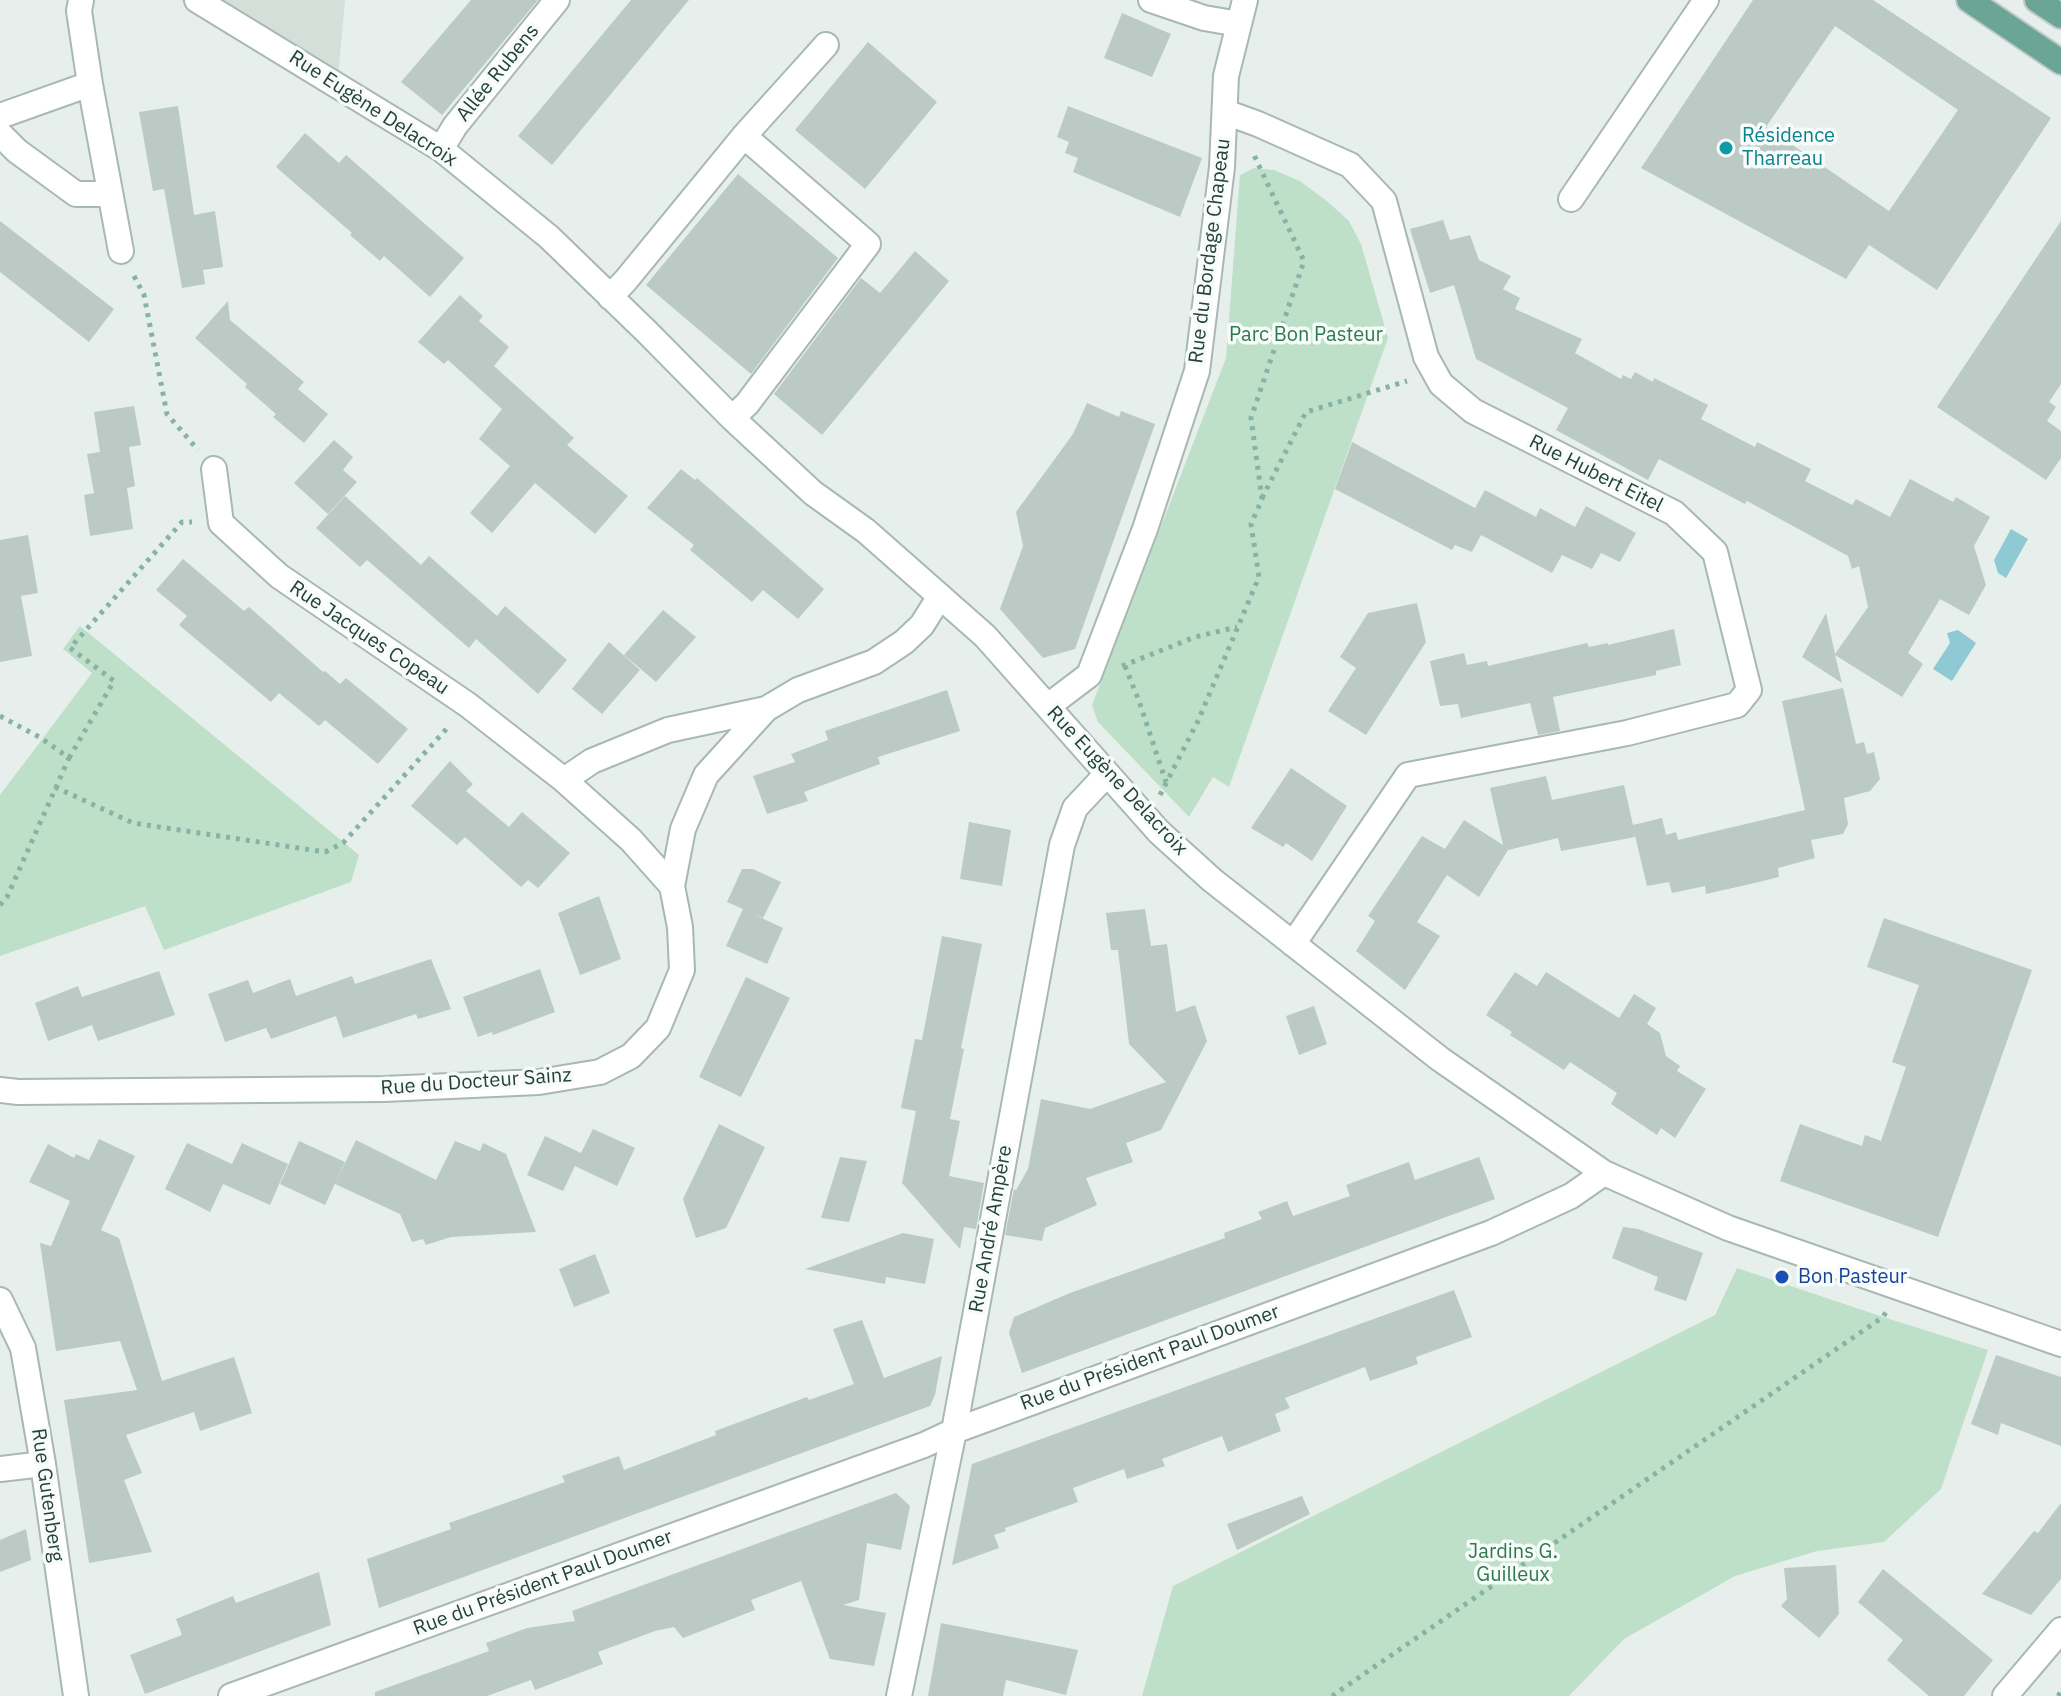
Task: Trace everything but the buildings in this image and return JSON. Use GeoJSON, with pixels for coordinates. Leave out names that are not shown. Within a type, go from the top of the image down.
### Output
{"type":"FeatureCollection","features":[{"type":"Feature","properties":{"kind":"main road"},"geometry":{"type":"LineString","coordinates":[[1969,0],[2061,62]]}},
{"type":"Feature","properties":{"kind":"main road"},"geometry":{"type":"LineString","coordinates":[[2037,0],[2061,16]]}},
{"type":"Feature","properties":{"kind":"street"},"geometry":{"type":"LineString","coordinates":[[81,0],[79,11],[90,84],[121,251]]}},
{"type":"Feature","properties":{"kind":"street","name":"Rue Eugène Delacroix"},"geometry":{"type":"LineString","coordinates":[[197,0],[441,149],[549,237],[732,418],[813,493],[866,531],[985,636],[1159,832],[1212,880],[1440,1059],[1604,1173]]}},
{"type":"Feature","properties":{"kind":"street","name":"Allée Rubens"},"geometry":{"type":"LineString","coordinates":[[441,149],[455,126],[557,0]]}},
{"type":"Feature","properties":{"kind":"street"},"geometry":{"type":"LineString","coordinates":[[1151,0],[1204,18],[1242,12]]}},
{"type":"Feature","properties":{"kind":"street"},"geometry":{"type":"LineString","coordinates":[[1571,199],[1706,0]]}},
{"type":"Feature","properties":{"kind":"street","name":"Rue du Bordage Chapeau"},"geometry":{"type":"LineString","coordinates":[[1089,675],[1145,529],[1197,371],[1231,114],[1226,76],[1242,12]]}},
{"type":"Feature","properties":{"kind":"street"},"geometry":{"type":"LineString","coordinates":[[610,297],[744,136],[826,45]]}},
{"type":"Feature","properties":{"kind":"street"},"geometry":{"type":"LineString","coordinates":[[0,116],[90,84]]}},
{"type":"Feature","properties":{"kind":"street","name":"Rue Hubert Eitel"},"geometry":{"type":"LineString","coordinates":[[1231,114],[1350,165],[1384,201],[1426,357],[1441,384],[1473,411],[1674,513],[1715,552],[1749,690],[1737,705],[1641,730],[1408,775],[1293,944]]}},
{"type":"Feature","properties":{"kind":"street"},"geometry":{"type":"LineString","coordinates":[[0,134],[17,151],[76,194],[110,194]]}},
{"type":"Feature","properties":{"kind":"street"},"geometry":{"type":"LineString","coordinates":[[732,418],[747,404],[868,244],[744,136]]}},
{"type":"Feature","properties":{"kind":"street"},"geometry":{"type":"LineString","coordinates":[[214,469],[221,523]]}},
{"type":"Feature","properties":{"kind":"street","name":"Rue Jacques Copeau"},"geometry":{"type":"LineString","coordinates":[[221,523],[279,576],[468,705],[564,780],[631,840],[672,886]]}},
{"type":"Feature","properties":{"kind":"street","name":"Rue du Docteur Sainz"},"geometry":{"type":"LineString","coordinates":[[0,1090],[384,1089],[539,1082],[600,1072],[631,1056],[658,1028],[682,970],[680,927],[672,886],[683,829],[706,775],[766,709],[798,690],[874,662],[904,642],[922,625],[940,596]]}},
{"type":"Feature","properties":{"kind":"street"},"geometry":{"type":"LineString","coordinates":[[1048,706],[1089,675]]}},
{"type":"Feature","properties":{"kind":"street"},"geometry":{"type":"LineString","coordinates":[[564,780],[592,761],[668,730],[766,709]]}},
{"type":"Feature","properties":{"kind":"street","name":"Rue André Ampère"},"geometry":{"type":"LineString","coordinates":[[899,1696],[954,1431],[1062,845],[1075,808],[1106,775]]}},
{"type":"Feature","properties":{"kind":"street"},"geometry":{"type":"LineString","coordinates":[[1604,1173],[1728,1228],[2061,1344]]}},
{"type":"Feature","properties":{"kind":"street","name":"Rue du Président Paul Doumer"},"geometry":{"type":"LineString","coordinates":[[231,1696],[924,1445],[954,1431],[1491,1233],[1571,1196],[1604,1173]]}},
{"type":"Feature","properties":{"kind":"street","name":"Rue Gutenberg"},"geometry":{"type":"LineString","coordinates":[[0,1300],[23,1348],[76,1696]]}},
{"type":"Feature","properties":{"kind":"street"},"geometry":{"type":"LineString","coordinates":[[0,1469],[43,1464]]}},
{"type":"Feature","properties":{"kind":"street"},"geometry":{"type":"LineString","coordinates":[[2005,1696],[2061,1630]]}},
{"type":"Feature","properties":{"kind":"path"},"geometry":{"type":"LineString","coordinates":[[1231,114],[1304,261],[1251,418],[1262,499]]}},
{"type":"Feature","properties":{"kind":"path"},"geometry":{"type":"LineString","coordinates":[[121,251],[144,295],[167,414],[214,469]]}},
{"type":"Feature","properties":{"kind":"path"},"geometry":{"type":"LineString","coordinates":[[1148,819],[1198,721],[1259,577],[1251,524],[1306,412],[1434,372]]}},
{"type":"Feature","properties":{"kind":"path"},"geometry":{"type":"LineString","coordinates":[[0,905],[7,897],[69,758],[114,681],[70,648],[182,522],[221,523]]}},
{"type":"Feature","properties":{"kind":"path"},"geometry":{"type":"LineString","coordinates":[[1089,675],[1103,686],[1111,668],[1125,666],[1195,637],[1238,627]]}},
{"type":"Feature","properties":{"kind":"path"},"geometry":{"type":"LineString","coordinates":[[1125,666],[1166,783]]}},
{"type":"Feature","properties":{"kind":"path"},"geometry":{"type":"LineString","coordinates":[[1131,704],[1139,701]]}},
{"type":"Feature","properties":{"kind":"path"},"geometry":{"type":"LineString","coordinates":[[55,787],[133,823],[325,852],[343,843],[468,705]]}},
{"type":"Feature","properties":{"kind":"path"},"geometry":{"type":"LineString","coordinates":[[0,716],[41,738],[69,758]]}},
{"type":"Feature","properties":{"kind":"path"},"geometry":{"type":"LineString","coordinates":[[1332,1696],[1883,1317],[1900,1289]]}},
{"type":"Feature","properties":{"kind":"shaded area"},"geometry":{"type":"Polygon","coordinates":[[[180,0],[345,0],[337,88],[180,0]]]}},
{"type":"Feature","properties":{"kind":"green space","name":"Parc Bon Pasteur"},"geometry":{"type":"Polygon","coordinates":[[[1254,168],[1274,170],[1300,181],[1349,221],[1361,244],[1388,338],[1229,787],[1213,777],[1189,817],[1098,722],[1092,705],[1226,358],[1240,175],[1254,168]]]}},
{"type":"Feature","properties":{"kind":"green space"},"geometry":{"type":"Polygon","coordinates":[[[80,626],[359,855],[351,882],[164,950],[145,906],[0,956],[0,795],[92,673],[63,649],[80,626]]]}},
{"type":"Feature","properties":{"kind":"green space","name":"Jardins G. Guilleux"},"geometry":{"type":"Polygon","coordinates":[[[1737,1268],[1988,1350],[1941,1489],[1884,1542],[1817,1551],[1735,1576],[1624,1639],[1569,1696],[1142,1696],[1173,1586],[1715,1315],[1737,1268]]]}},
{"type":"Feature","properties":{"kind":"water"},"geometry":{"type":"Polygon","coordinates":[[[2011,529],[2028,539],[2006,578],[1998,573],[1994,560],[2011,529]]]}},
{"type":"Feature","properties":{"kind":"water"},"geometry":{"type":"Polygon","coordinates":[[[1958,630],[1976,643],[1952,681],[1933,669],[1950,643],[1947,633],[1958,630]]]}},
{"type":"Feature","properties":{"kind":"place","name":"Résidence Tharreau"},"geometry":{"type":"Point","coordinates":[1726,148]}},
{"type":"Feature","properties":{"kind":"place","name":"Bon Pasteur"},"geometry":{"type":"Point","coordinates":[1782,1277]}}]}
